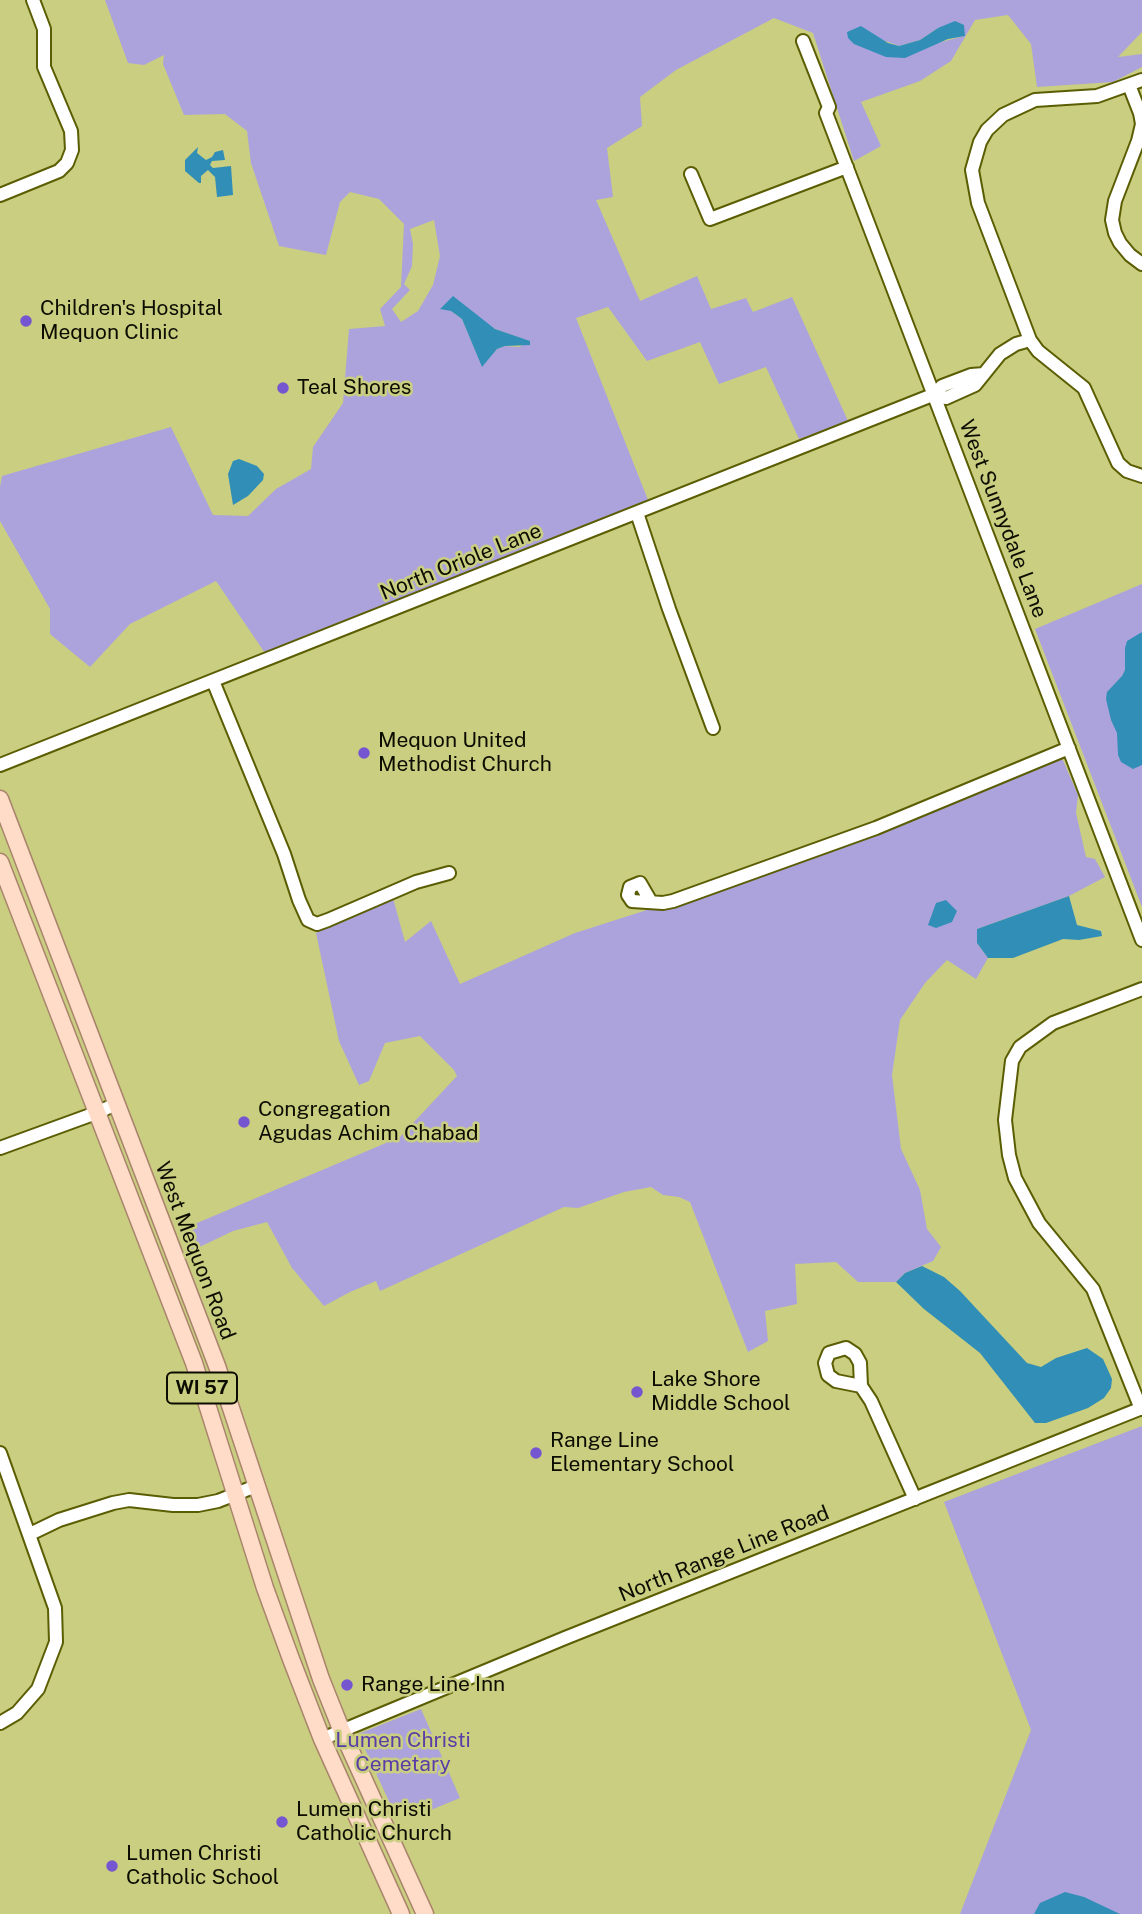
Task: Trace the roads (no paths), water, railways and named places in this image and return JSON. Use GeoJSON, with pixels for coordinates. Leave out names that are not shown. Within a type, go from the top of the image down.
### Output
{"type":"FeatureCollection","features":[{"type":"Feature","properties":{"kind":"main road","name":"West Mequon Road"},"geometry":{"type":"LineString","coordinates":[[0,799],[217,1366],[294,1603],[341,1729],[425,1914]]}},
{"type":"Feature","properties":{"kind":"main road","name":"West Mequon Road"},"geometry":{"type":"LineString","coordinates":[[0,862],[194,1363],[277,1624],[322,1739],[401,1914]]}},
{"type":"Feature","properties":{"kind":"street"},"geometry":{"type":"LineString","coordinates":[[0,195],[59,172],[67,163],[72,150],[71,131],[44,67],[44,29],[33,0]]}},
{"type":"Feature","properties":{"kind":"street","name":"West Sunnydale Lane"},"geometry":{"type":"LineString","coordinates":[[803,41],[829,107],[826,113],[1142,940]]}},
{"type":"Feature","properties":{"kind":"street"},"geometry":{"type":"LineString","coordinates":[[1142,80],[1082,98],[1035,100],[1003,115],[987,130],[980,142],[972,170],[975,196],[1030,340],[1038,351],[1084,388],[1118,463],[1127,471],[1142,475]]}},
{"type":"Feature","properties":{"kind":"street"},"geometry":{"type":"LineString","coordinates":[[1129,86],[1142,124],[1115,201],[1112,220],[1120,243],[1142,264]]}},
{"type":"Feature","properties":{"kind":"street"},"geometry":{"type":"LineString","coordinates":[[691,174],[710,219],[847,167]]}},
{"type":"Feature","properties":{"kind":"street","name":"North Oriole Lane"},"geometry":{"type":"LineString","coordinates":[[0,765],[935,394],[942,386],[971,375],[984,374],[1000,354],[1016,344],[1030,340]]}},
{"type":"Feature","properties":{"kind":"street"},"geometry":{"type":"LineString","coordinates":[[637,513],[713,728]]}},
{"type":"Feature","properties":{"kind":"street"},"geometry":{"type":"LineString","coordinates":[[213,681],[269,816],[308,920],[317,924],[416,882],[449,873]]}},
{"type":"Feature","properties":{"kind":"street"},"geometry":{"type":"LineString","coordinates":[[651,902],[673,901],[876,828],[1069,748]]}},
{"type":"Feature","properties":{"kind":"street"},"geometry":{"type":"LineString","coordinates":[[1141,1408],[1093,1289],[1039,1223],[1015,1178],[1009,1155],[1006,1121],[1012,1061],[1020,1046],[1053,1023],[1142,989]]}},
{"type":"Feature","properties":{"kind":"street"},"geometry":{"type":"LineString","coordinates":[[0,1148],[96,1114],[116,1104]]}},
{"type":"Feature","properties":{"kind":"street"},"geometry":{"type":"LineString","coordinates":[[861,1386],[871,1401],[915,1499]]}},
{"type":"Feature","properties":{"kind":"street","name":"North Range Line Road"},"geometry":{"type":"LineString","coordinates":[[322,1739],[341,1729],[1141,1408]]}},
{"type":"Feature","properties":{"kind":"street"},"geometry":{"type":"LineString","coordinates":[[0,1453],[55,1608],[56,1642],[38,1689],[17,1713],[0,1723]]}},
{"type":"Feature","properties":{"kind":"street"},"geometry":{"type":"LineString","coordinates":[[30,1534],[59,1520],[113,1503],[129,1500],[198,1505],[218,1502],[256,1486]]}},
{"type":"Feature","properties":{"kind":"water"},"geometry":{"type":"Polygon","coordinates":[[[955,21],[964,25],[965,36],[948,39],[905,58],[886,57],[854,44],[848,38],[847,32],[861,26],[888,43],[899,46],[920,40],[955,21]]]}},
{"type":"Feature","properties":{"kind":"water"},"geometry":{"type":"Polygon","coordinates":[[[198,147],[197,153],[206,160],[215,152],[223,150],[225,160],[212,161],[210,165],[213,168],[231,166],[233,195],[217,197],[215,177],[208,170],[201,176],[201,183],[185,171],[185,160],[198,147]]]}},
{"type":"Feature","properties":{"kind":"water"},"geometry":{"type":"Polygon","coordinates":[[[453,296],[495,329],[530,341],[530,345],[497,349],[482,367],[462,319],[451,311],[440,309],[453,296]]]}},
{"type":"Feature","properties":{"kind":"water"},"geometry":{"type":"Polygon","coordinates":[[[239,459],[257,466],[264,474],[263,480],[248,496],[233,505],[228,474],[233,461],[239,459]]]}},
{"type":"Feature","properties":{"kind":"water"},"geometry":{"type":"Polygon","coordinates":[[[1142,632],[1142,765],[1133,769],[1121,762],[1118,755],[1117,733],[1106,699],[1107,692],[1125,670],[1127,641],[1142,632]]]}},
{"type":"Feature","properties":{"kind":"water"},"geometry":{"type":"Polygon","coordinates":[[[1069,896],[1077,925],[1101,931],[1102,936],[1079,940],[1063,939],[1013,958],[988,958],[977,943],[977,929],[1069,896]]]}},
{"type":"Feature","properties":{"kind":"water"},"geometry":{"type":"Polygon","coordinates":[[[946,900],[957,911],[952,922],[936,928],[928,925],[936,903],[946,900]]]}},
{"type":"Feature","properties":{"kind":"water"},"geometry":{"type":"Polygon","coordinates":[[[922,1266],[944,1277],[960,1291],[1027,1363],[1041,1367],[1056,1358],[1087,1348],[1103,1359],[1112,1379],[1111,1388],[1104,1398],[1088,1408],[1046,1423],[1035,1423],[980,1353],[924,1309],[896,1282],[905,1273],[922,1266]]]}},
{"type":"Feature","properties":{"kind":"water"},"geometry":{"type":"Polygon","coordinates":[[[1065,1892],[1084,1897],[1120,1914],[1034,1914],[1040,1903],[1065,1892]]]}},
{"type":"Feature","properties":{"kind":"place","name":"Children's Hospital Mequon Clinic"},"geometry":{"type":"Point","coordinates":[26,321]}},
{"type":"Feature","properties":{"kind":"place","name":"Teal Shores"},"geometry":{"type":"Point","coordinates":[283,388]}},
{"type":"Feature","properties":{"kind":"place","name":"Mequon United Methodist Church"},"geometry":{"type":"Point","coordinates":[364,753]}},
{"type":"Feature","properties":{"kind":"place","name":"Congregation Agudas Achim Chabad"},"geometry":{"type":"Point","coordinates":[244,1122]}},
{"type":"Feature","properties":{"kind":"place","name":"Lake Shore Middle School"},"geometry":{"type":"Point","coordinates":[637,1392]}},
{"type":"Feature","properties":{"kind":"place","name":"Range Line Elementary School"},"geometry":{"type":"Point","coordinates":[536,1453]}},
{"type":"Feature","properties":{"kind":"place","name":"Range Line Inn"},"geometry":{"type":"Point","coordinates":[347,1685]}},
{"type":"Feature","properties":{"kind":"place","name":"Lumen Christi Catholic Church"},"geometry":{"type":"Point","coordinates":[282,1822]}},
{"type":"Feature","properties":{"kind":"place","name":"Lumen Christi Catholic School"},"geometry":{"type":"Point","coordinates":[112,1866]}},
{"type":"Feature","properties":{"kind":"park label","name":"Lumen Christi Cemetary"},"geometry":{"type":"Point","coordinates":[403,1753]}}]}
